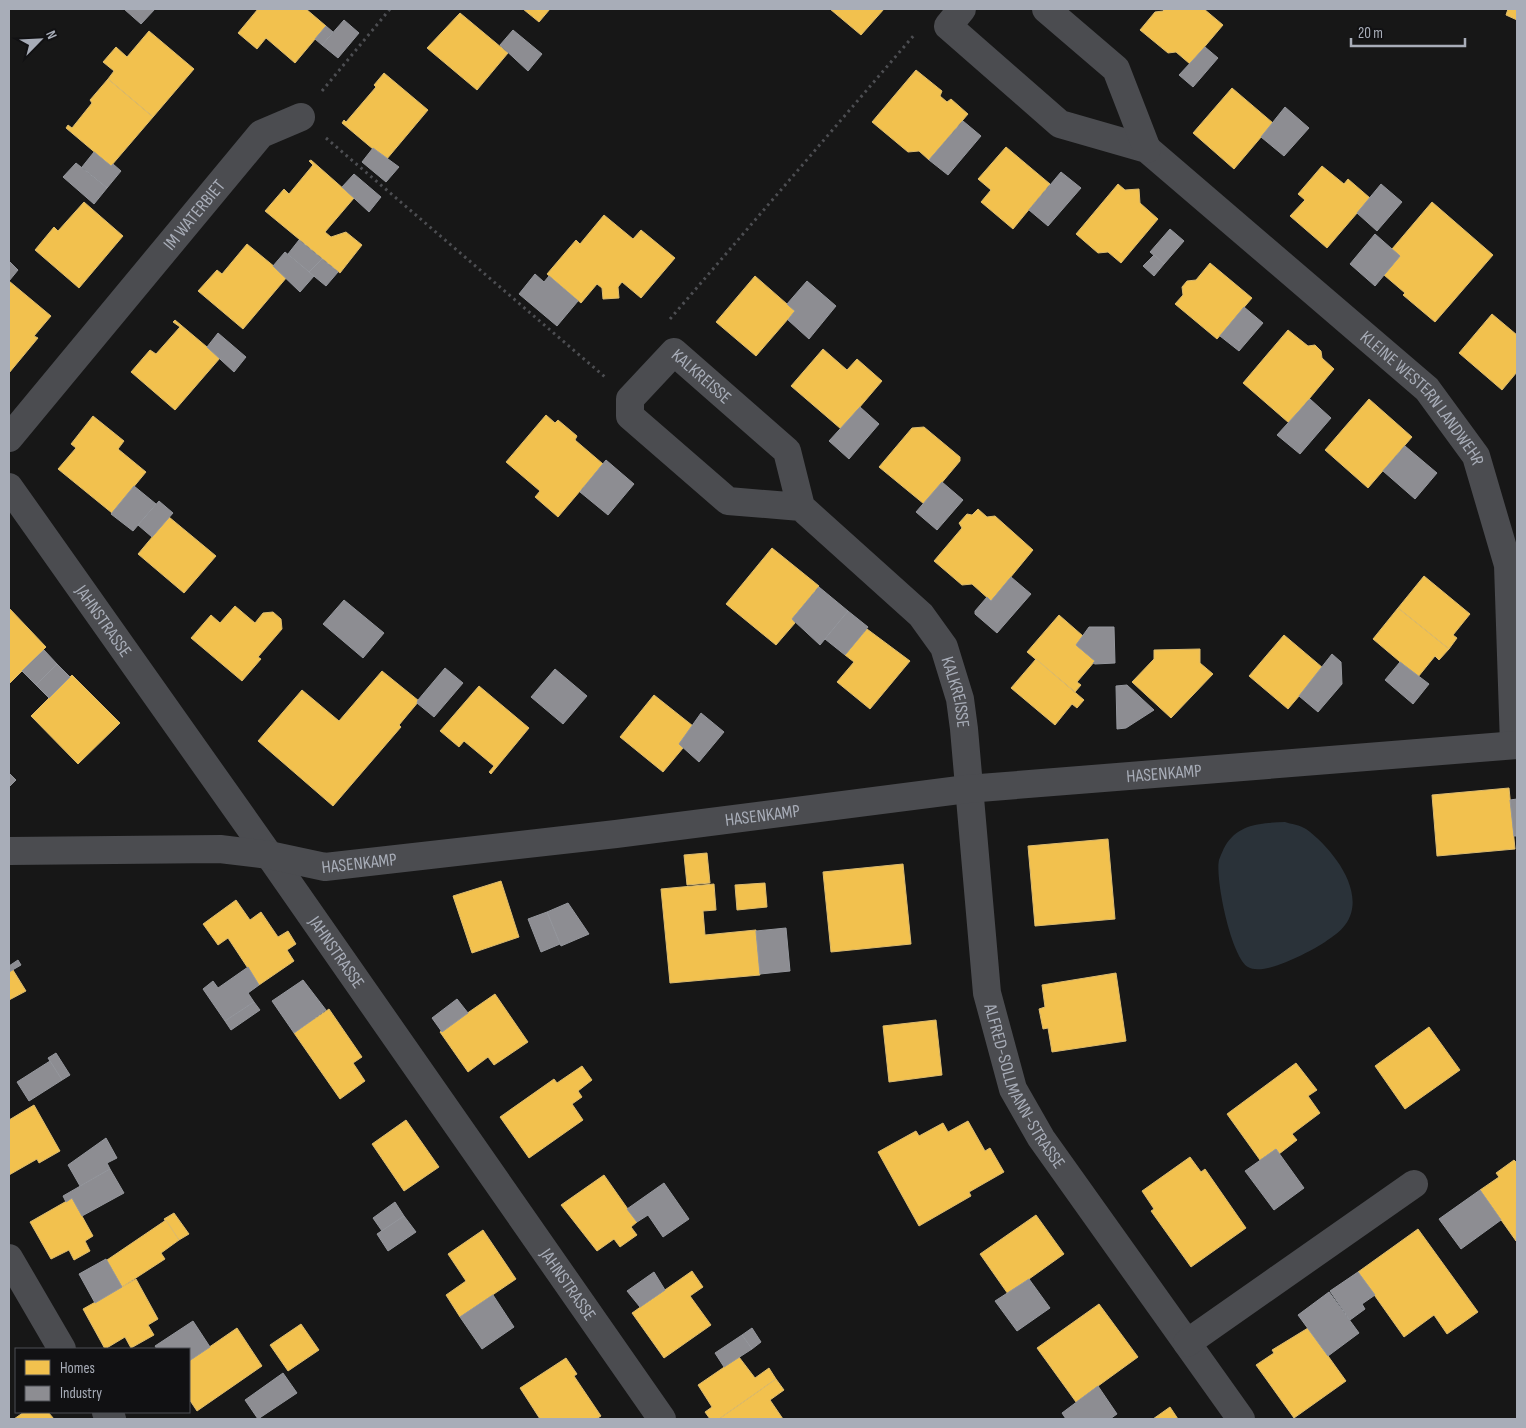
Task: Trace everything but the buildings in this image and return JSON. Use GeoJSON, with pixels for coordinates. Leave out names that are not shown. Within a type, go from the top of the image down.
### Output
{"type":"FeatureCollection","features":[{"type":"Feature","properties":{"kind":"street","name":"KLEINE WESTERN LANDWEHR"},"geometry":{"type":"LineString","coordinates":[[1046,9],[1116,69],[1147,149]]}},
{"type":"Feature","properties":{"kind":"street","name":"KLEINE WESTERN LANDWEHR"},"geometry":{"type":"LineString","coordinates":[[955,18],[1060,124],[1147,149],[1427,389],[1476,456],[1508,565],[1516,745]]}},
{"type":"Feature","properties":{"kind":"street","name":"IM WATERBIET"},"geometry":{"type":"LineString","coordinates":[[9,438],[261,134],[301,117]]}},
{"type":"Feature","properties":{"kind":"street","name":"KALKREISSE"},"geometry":{"type":"LineString","coordinates":[[630,399],[674,352],[786,451],[801,507],[922,615],[944,647],[960,699],[967,789]]}},
{"type":"Feature","properties":{"kind":"street"},"geometry":{"type":"LineString","coordinates":[[630,399],[630,416],[728,501],[801,507]]}},
{"type":"Feature","properties":{"kind":"street","name":"JAHNSTRASSE"},"geometry":{"type":"LineString","coordinates":[[9,487],[269,855],[662,1419]]}},
{"type":"Feature","properties":{"kind":"street","name":"HASENKAMP"},"geometry":{"type":"LineString","coordinates":[[9,851],[220,849],[269,855],[325,867],[616,834],[967,789],[1516,745]]}},
{"type":"Feature","properties":{"kind":"street","name":"ALFRED-SOLLMANN-STRASSE"},"geometry":{"type":"LineString","coordinates":[[967,789],[987,993],[1013,1089],[1041,1138],[1241,1419]]}},
{"type":"Feature","properties":{"kind":"street"},"geometry":{"type":"LineString","coordinates":[[1187,1343],[1414,1184]]}},
{"type":"Feature","properties":{"kind":"street"},"geometry":{"type":"LineString","coordinates":[[9,1258],[61,1348]]}},
{"type":"Feature","properties":{"kind":"path"},"geometry":{"type":"LineString","coordinates":[[390,9],[301,117],[630,399]]}},
{"type":"Feature","properties":{"kind":"path"},"geometry":{"type":"LineString","coordinates":[[674,352],[662,328],[921,27],[955,18]]}},
{"type":"Feature","properties":{"kind":"shaded area"},"geometry":{"type":"Polygon","coordinates":[[[1285,822],[1306,829],[1336,859],[1350,885],[1353,899],[1351,912],[1341,930],[1318,946],[1287,962],[1265,969],[1255,969],[1248,967],[1242,960],[1230,933],[1219,883],[1219,860],[1227,843],[1239,831],[1253,825],[1285,822]]]}}]}
